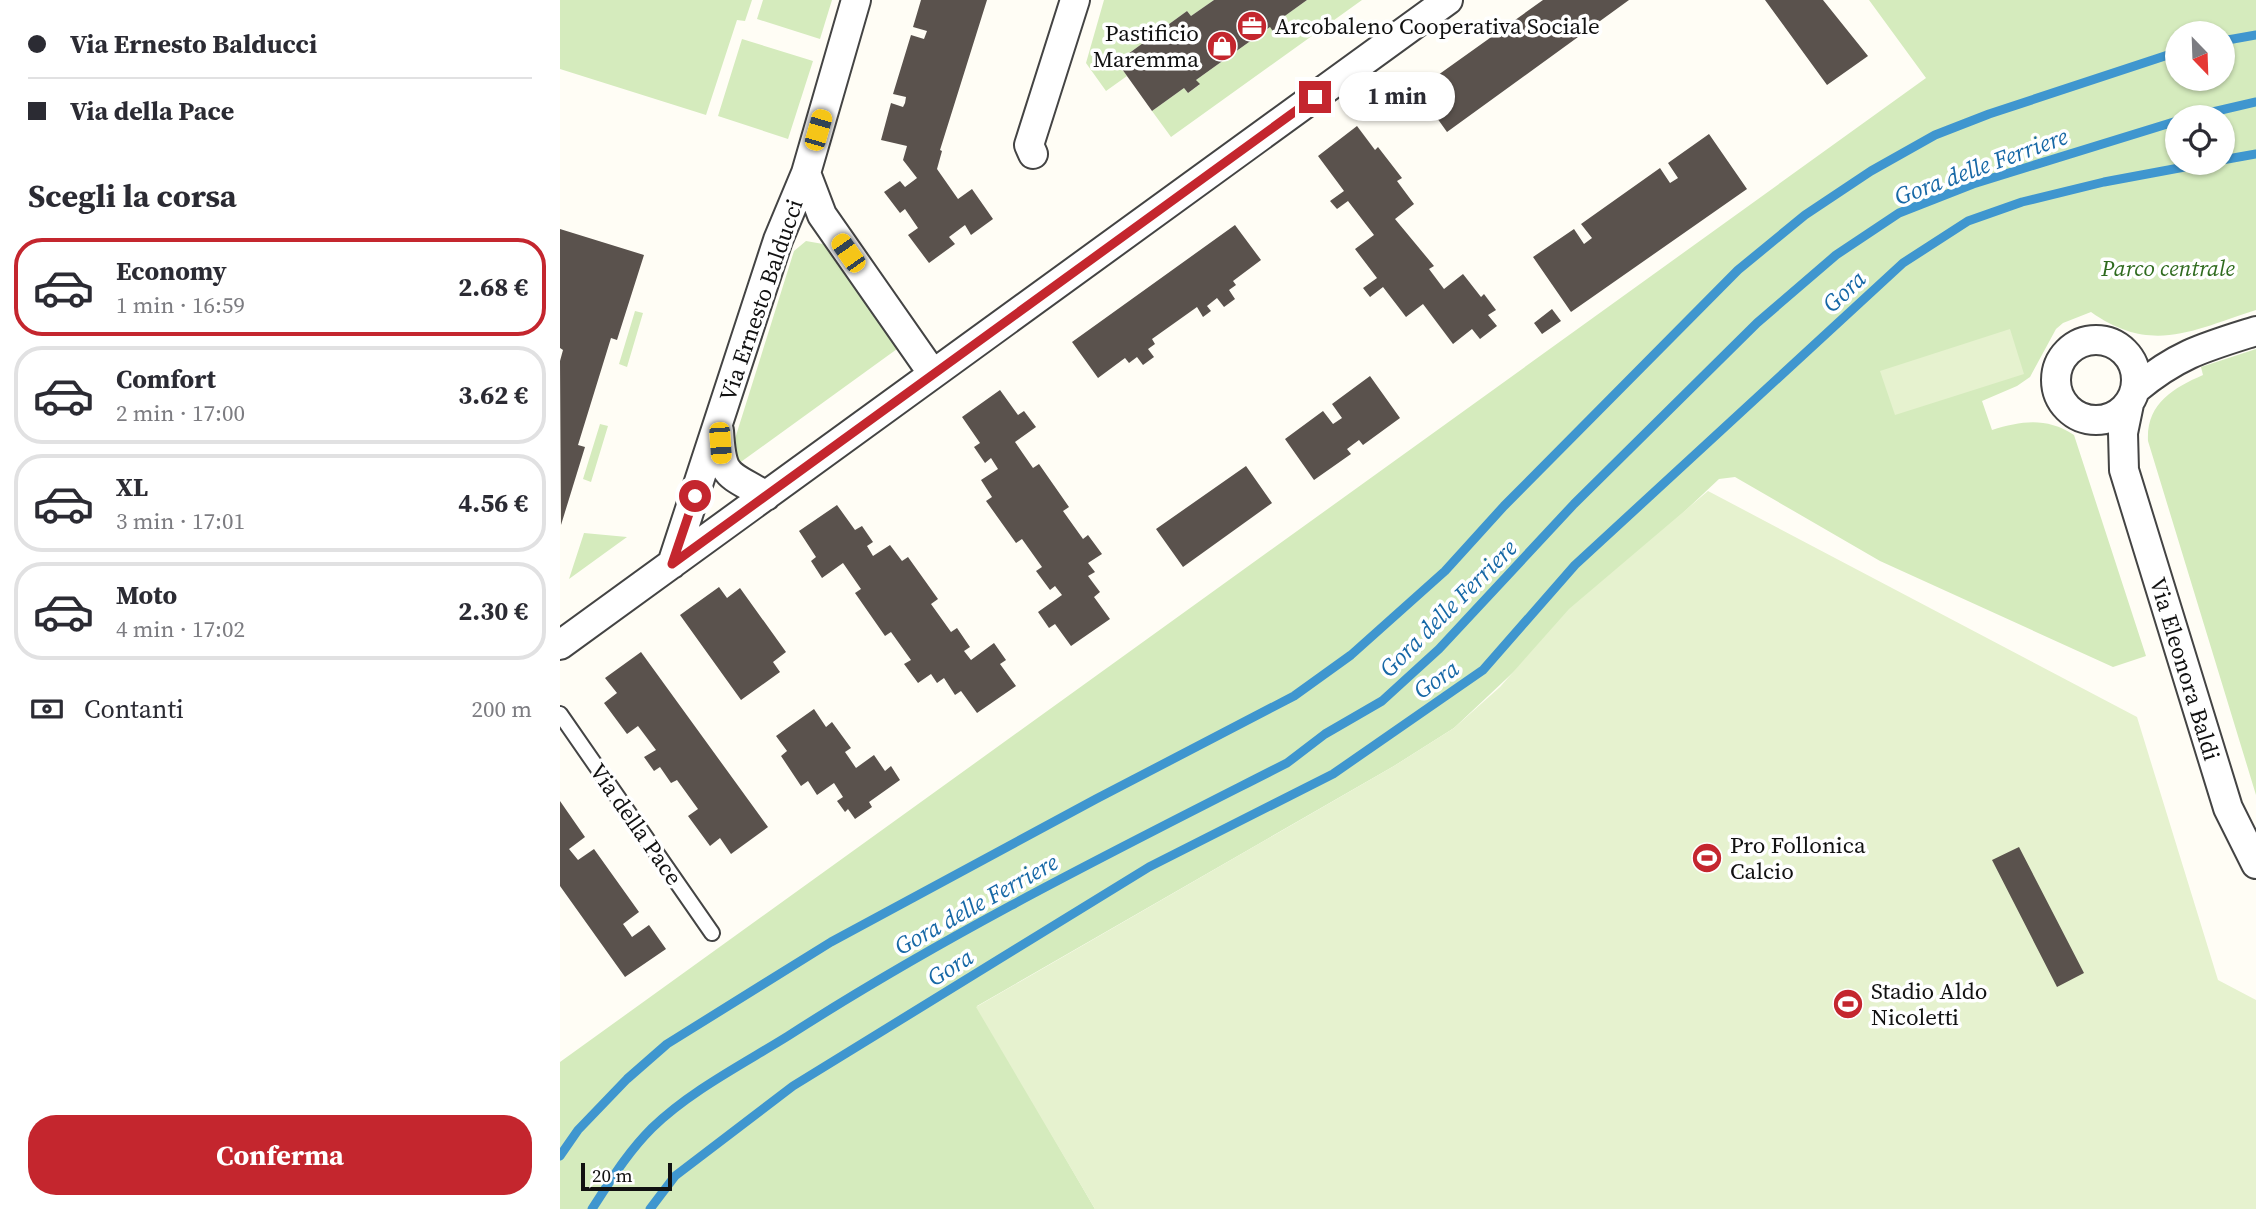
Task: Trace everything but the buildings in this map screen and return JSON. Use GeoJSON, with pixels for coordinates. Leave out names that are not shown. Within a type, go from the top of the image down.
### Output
{"type":"FeatureCollection","features":[{"type":"Feature","properties":{"kind":"street","name":"Via Ernesto Balducci"},"geometry":{"type":"LineString","coordinates":[[672,564],[778,240],[806,173],[856,0]]}},
{"type":"Feature","properties":{"kind":"street"},"geometry":{"type":"LineString","coordinates":[[1033,154],[1029,145],[1075,0]]}},
{"type":"Feature","properties":{"kind":"street"},"geometry":{"type":"LineString","coordinates":[[560,645],[1448,0]]}},
{"type":"Feature","properties":{"kind":"street","name":"Via Ernesto Balducci"},"geometry":{"type":"LineString","coordinates":[[806,173],[822,215],[933,374]]}},
{"type":"Feature","properties":{"kind":"street"},"geometry":{"type":"LineString","coordinates":[[2190,352],[2119,346],[2102,339],[2087,340],[2073,346],[2062,357],[2056,379],[2061,401],[2072,413],[2086,419],[2102,420],[2117,415],[2161,368],[2190,352],[2256,331]]}},
{"type":"Feature","properties":{"kind":"street"},"geometry":{"type":"LineString","coordinates":[[2119,346],[2130,358],[2136,373],[2132,396]]}},
{"type":"Feature","properties":{"kind":"street","name":"Via Eleonora Baldi"},"geometry":{"type":"LineString","coordinates":[[2132,396],[2123,433],[2124,470],[2228,808],[2256,864]]}},
{"type":"Feature","properties":{"kind":"street","name":"Via Eleonora Baldi"},"geometry":{"type":"LineString","coordinates":[[2086,419],[2124,470]]}},
{"type":"Feature","properties":{"kind":"street","name":"Via Ernesto Balducci"},"geometry":{"type":"LineString","coordinates":[[718,428],[721,459],[727,472],[766,496]]}},
{"type":"Feature","properties":{"kind":"lane","name":"Via della Pace"},"geometry":{"type":"LineString","coordinates":[[560,714],[712,933]]}},
{"type":"Feature","properties":{"kind":"green space"},"geometry":{"type":"Polygon","coordinates":[[[560,0],[752,0],[745,21],[737,20],[706,115],[560,69],[560,0]]]}},
{"type":"Feature","properties":{"kind":"green space"},"geometry":{"type":"Polygon","coordinates":[[[763,0],[832,0],[820,39],[757,19],[763,0]]]}},
{"type":"Feature","properties":{"kind":"green space"},"geometry":{"type":"Polygon","coordinates":[[[1104,0],[1214,0],[1191,16],[1187,11],[1117,62],[1127,76],[1106,91],[1086,63],[1104,0]]]}},
{"type":"Feature","properties":{"kind":"green space"},"geometry":{"type":"Polygon","coordinates":[[[1307,0],[1362,0],[1171,137],[1152,111],[1184,88],[1188,93],[1199,85],[1196,80],[1270,27],[1276,36],[1288,28],[1282,18],[1307,0]]]}},
{"type":"Feature","properties":{"kind":"green space","name":"Parco centrale"},"geometry":{"type":"Polygon","coordinates":[[[1869,0],[2256,0],[2256,310],[2192,331],[2153,336],[2134,333],[2113,325],[2091,312],[2063,323],[2056,329],[2030,377],[2017,386],[1982,401],[1992,430],[2034,422],[2054,425],[2074,435],[2146,656],[2113,667],[1880,561],[1735,477],[1719,479],[1454,728],[1394,766],[977,1006],[1095,1209],[560,1209],[560,1062],[1926,78],[1869,0]]]}},
{"type":"Feature","properties":{"kind":"green space"},"geometry":{"type":"Polygon","coordinates":[[[742,39],[813,61],[788,139],[718,116],[742,39]]]}},
{"type":"Feature","properties":{"kind":"green space"},"geometry":{"type":"Polygon","coordinates":[[[806,241],[823,244],[829,249],[897,349],[738,464],[733,445],[794,251],[806,241]]]}},
{"type":"Feature","properties":{"kind":"green space"},"geometry":{"type":"Polygon","coordinates":[[[635,311],[643,313],[627,367],[619,364],[635,311]]]}},
{"type":"Feature","properties":{"kind":"green space"},"geometry":{"type":"Polygon","coordinates":[[[2010,329],[2024,374],[1895,415],[1880,371],[2010,329]]]}},
{"type":"Feature","properties":{"kind":"green space"},"geometry":{"type":"Polygon","coordinates":[[[2256,349],[2256,795],[2148,441],[2149,428],[2157,407],[2172,392],[2203,375],[2201,367],[2256,349]]]}},
{"type":"Feature","properties":{"kind":"green space"},"geometry":{"type":"Polygon","coordinates":[[[600,424],[608,426],[591,482],[583,479],[600,424]]]}},
{"type":"Feature","properties":{"kind":"green space","name":"Pro Follonica Calcio"},"geometry":{"type":"Polygon","coordinates":[[[1708,491],[2137,717],[2218,980],[2256,1000],[2256,1209],[1095,1209],[976,1007],[1394,766],[1454,728],[1500,687],[1569,609],[1708,491]]]}},
{"type":"Feature","properties":{"kind":"green space"},"geometry":{"type":"Polygon","coordinates":[[[584,533],[627,537],[569,579],[584,533]]]}},
{"type":"Feature","properties":{"kind":"waterway"},"geometry":{"type":"LineString","coordinates":[[2235,39],[2256,35]]}},
{"type":"Feature","properties":{"kind":"waterway"},"geometry":{"type":"LineString","coordinates":[[560,1156],[578,1130],[627,1079],[667,1044],[831,942],[1294,696],[1351,655],[1445,571],[1504,506],[1738,270],[1805,215],[1871,171],[1935,135],[1989,114],[2165,56]]}},
{"type":"Feature","properties":{"kind":"waterway","name":"Gora delle Ferriere"},"geometry":{"type":"LineString","coordinates":[[2235,107],[2256,102]]}},
{"type":"Feature","properties":{"kind":"waterway","name":"Gora delle Ferriere"},"geometry":{"type":"LineString","coordinates":[[592,1209],[643,1137],[683,1102],[717,1079],[848,998],[972,927],[1287,763],[1325,734],[1382,701],[1439,649],[1574,504],[1757,323],[1836,255],[1899,213],[1973,184],[2165,125]]}},
{"type":"Feature","properties":{"kind":"waterway","name":"Gora"},"geometry":{"type":"LineString","coordinates":[[2235,158],[2256,154]]}},
{"type":"Feature","properties":{"kind":"waterway","name":"Gora"},"geometry":{"type":"LineString","coordinates":[[650,1209],[675,1176],[793,1086],[1149,867],[1333,774],[1483,670],[1575,565],[1903,263],[1968,221],[2022,202],[2165,171]]}},
{"type":"Feature","properties":{"kind":"place","name":"Arcobaleno Cooperativa Sociale"},"geometry":{"type":"Point","coordinates":[1252,26]}},
{"type":"Feature","properties":{"kind":"place","name":"Pastificio Maremma"},"geometry":{"type":"Point","coordinates":[1222,46]}},
{"type":"Feature","properties":{"kind":"place","name":"Pro Follonica Calcio"},"geometry":{"type":"Point","coordinates":[1707,858]}},
{"type":"Feature","properties":{"kind":"place","name":"Stadio Aldo Nicoletti"},"geometry":{"type":"Point","coordinates":[1848,1004]}},
{"type":"Feature","properties":{"kind":"route"},"geometry":{"type":"LineString","coordinates":[[695,496],[672,564],[1315,97]]}}]}
